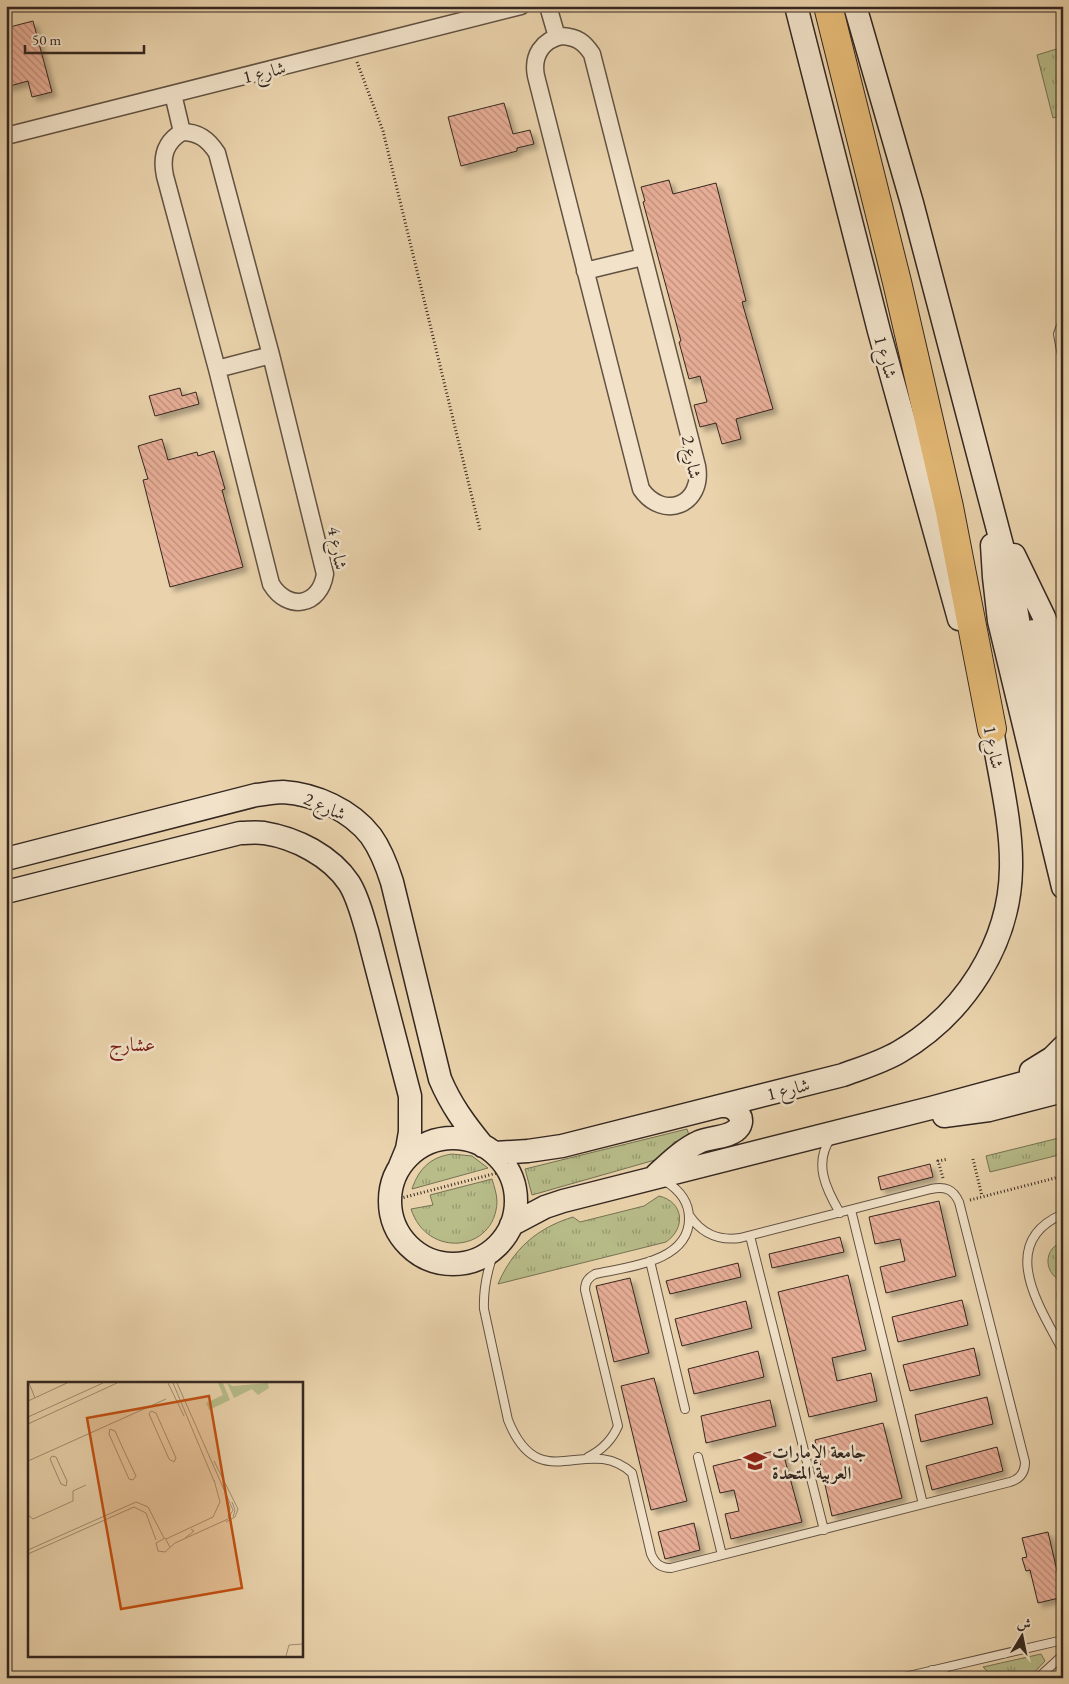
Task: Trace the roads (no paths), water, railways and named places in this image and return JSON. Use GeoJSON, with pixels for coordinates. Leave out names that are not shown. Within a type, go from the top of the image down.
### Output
{"type":"FeatureCollection","features":[{"type":"Feature","properties":{"kind":"highway"},"geometry":{"type":"LineString","coordinates":[[828,6],[897,282],[949,507],[992,729]]}},
{"type":"Feature","properties":{"kind":"street","name":"شارع 1"},"geometry":{"type":"LineString","coordinates":[[6,136],[521,6]]}},
{"type":"Feature","properties":{"kind":"street"},"geometry":{"type":"LineString","coordinates":[[548,6],[557,37]]}},
{"type":"Feature","properties":{"kind":"street","name":"شارع 1"},"geometry":{"type":"LineString","coordinates":[[400,1166],[419,1148],[431,1142],[444,1139],[457,1138],[470,1141],[494,1156],[528,1152],[562,1146],[723,1106],[843,1075],[872,1065],[899,1052],[924,1035],[947,1015],[976,979],[988,958],[1004,915],[1011,869],[1010,842],[992,729],[967,648],[879,331],[796,6]]}},
{"type":"Feature","properties":{"kind":"street"},"geometry":{"type":"LineString","coordinates":[[855,6],[912,203],[1013,587],[1029,675],[1063,813]]}},
{"type":"Feature","properties":{"kind":"street","name":"شارع 2"},"geometry":{"type":"LineString","coordinates":[[557,37],[572,37],[580,40],[592,54],[643,257],[699,476],[697,486],[692,495],[684,502],[675,506],[664,506],[655,503],[646,497],[641,489],[534,67],[535,58],[539,50],[546,43],[557,37]]}},
{"type":"Feature","properties":{"kind":"street"},"geometry":{"type":"LineString","coordinates":[[173,94],[182,132]]}},
{"type":"Feature","properties":{"kind":"street","name":"شارع 4"},"geometry":{"type":"LineString","coordinates":[[182,132],[192,132],[202,136],[217,153],[271,355],[325,574],[324,584],[319,592],[302,602],[292,602],[283,599],[270,584],[217,369],[163,167],[163,159],[169,143],[174,136],[182,132]]}},
{"type":"Feature","properties":{"kind":"street"},"geometry":{"type":"LineString","coordinates":[[586,271],[643,257]]}},
{"type":"Feature","properties":{"kind":"street"},"geometry":{"type":"LineString","coordinates":[[217,369],[271,355]]}},
{"type":"Feature","properties":{"kind":"street"},"geometry":{"type":"LineString","coordinates":[[994,516],[1028,582],[1063,666]]}},
{"type":"Feature","properties":{"kind":"street"},"geometry":{"type":"LineString","coordinates":[[994,516],[994,577],[1000,621],[1063,886]]}},
{"type":"Feature","properties":{"kind":"street"},"geometry":{"type":"LineString","coordinates":[[1013,587],[1026,611],[1036,638],[1063,741]]}},
{"type":"Feature","properties":{"kind":"street","name":"شارع 2"},"geometry":{"type":"LineString","coordinates":[[6,858],[256,795],[280,792],[304,795],[331,805],[350,816],[370,835],[383,855],[392,882],[440,1079],[448,1098],[458,1116],[494,1156]]}},
{"type":"Feature","properties":{"kind":"street"},"geometry":{"type":"LineString","coordinates":[[6,892],[240,833],[262,832],[284,838],[317,853],[335,867],[350,884],[359,904],[410,1096],[410,1132],[407,1149],[393,1183],[390,1201],[391,1212],[399,1233],[405,1242],[423,1256],[445,1263],[467,1262],[478,1259],[496,1246],[505,1236],[511,1225],[516,1203],[514,1186],[494,1156]]}},
{"type":"Feature","properties":{"kind":"street"},"geometry":{"type":"LineString","coordinates":[[880,1120],[1037,1068],[1063,1048]]}},
{"type":"Feature","properties":{"kind":"street"},"geometry":{"type":"LineString","coordinates":[[511,1225],[528,1215],[554,1204],[1049,1076],[1063,1069]]}},
{"type":"Feature","properties":{"kind":"street"},"geometry":{"type":"LineString","coordinates":[[923,1117],[1063,1082]]}},
{"type":"Feature","properties":{"kind":"street"},"geometry":{"type":"LineString","coordinates":[[880,1120],[960,1115],[989,1110],[1063,1091]]}},
{"type":"Feature","properties":{"kind":"street"},"geometry":{"type":"LineString","coordinates":[[653,1177],[683,1151],[700,1142],[729,1134],[738,1128],[741,1123],[740,1114],[733,1107],[723,1106]]}},
{"type":"Feature","properties":{"kind":"lane"},"geometry":{"type":"LineString","coordinates":[[1063,320],[1058,334],[1063,361]]}},
{"type":"Feature","properties":{"kind":"lane"},"geometry":{"type":"LineString","coordinates":[[837,1130],[828,1143],[823,1157],[822,1172],[825,1186],[840,1213]]}},
{"type":"Feature","properties":{"kind":"lane"},"geometry":{"type":"LineString","coordinates":[[496,1246],[486,1277],[484,1309],[508,1420],[513,1432],[524,1448],[536,1457],[551,1462],[586,1458],[615,1461],[632,1473],[651,1554],[656,1564],[671,1568],[722,1556],[1015,1480],[1023,1473],[1025,1462],[959,1202],[956,1196],[946,1188],[931,1189],[728,1240],[705,1232],[696,1225],[689,1215],[682,1196],[674,1187],[653,1177]]}},
{"type":"Feature","properties":{"kind":"lane"},"geometry":{"type":"LineString","coordinates":[[851,1210],[923,1504]]}},
{"type":"Feature","properties":{"kind":"lane"},"geometry":{"type":"LineString","coordinates":[[1063,1214],[1046,1224],[1038,1232],[1029,1251],[1027,1261],[1032,1290],[1043,1316],[1063,1351]]}},
{"type":"Feature","properties":{"kind":"lane"},"geometry":{"type":"LineString","coordinates":[[586,1458],[604,1447],[618,1426],[585,1290],[586,1283],[595,1274],[650,1261],[669,1253],[682,1241],[687,1233],[689,1215]]}},
{"type":"Feature","properties":{"kind":"lane"},"geometry":{"type":"LineString","coordinates":[[750,1236],[824,1530]]}},
{"type":"Feature","properties":{"kind":"lane"},"geometry":{"type":"LineString","coordinates":[[650,1261],[685,1409]]}},
{"type":"Feature","properties":{"kind":"lane"},"geometry":{"type":"LineString","coordinates":[[698,1457],[722,1556]]}},
{"type":"Feature","properties":{"kind":"lane"},"geometry":{"type":"LineString","coordinates":[[900,1678],[1063,1640]]}},
{"type":"Feature","properties":{"kind":"lane"},"geometry":{"type":"LineString","coordinates":[[1038,1678],[1063,1655]]}},
{"type":"Feature","properties":{"kind":"lane"},"geometry":{"type":"LineString","coordinates":[[932,1670],[954,1678]]}},
{"type":"Feature","properties":{"kind":"place","name":"جامعة الإمارات العربية المتحدة"},"geometry":{"type":"Point","coordinates":[755,1461]}},
{"type":"Feature","properties":{"kind":"district","name":"عشارج"},"geometry":{"type":"Point","coordinates":[132,1044]}}]}
